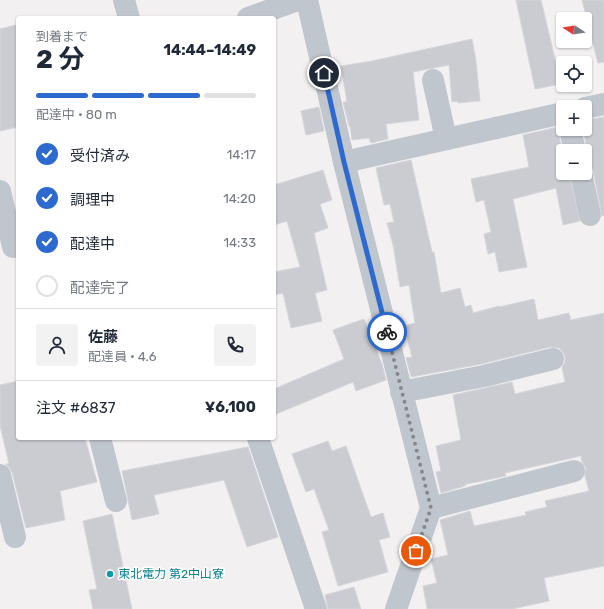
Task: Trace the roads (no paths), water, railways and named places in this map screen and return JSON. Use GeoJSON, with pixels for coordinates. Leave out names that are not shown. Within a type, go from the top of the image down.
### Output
{"type":"FeatureCollection","features":[{"type":"Feature","properties":{"kind":"street"},"geometry":{"type":"LineString","coordinates":[[124,0],[128,16]]}},
{"type":"Feature","properties":{"kind":"street"},"geometry":{"type":"LineString","coordinates":[[254,16],[298,0]]}},
{"type":"Feature","properties":{"kind":"street"},"geometry":{"type":"LineString","coordinates":[[307,0],[344,162],[431,508],[396,609]]}},
{"type":"Feature","properties":{"kind":"street"},"geometry":{"type":"LineString","coordinates":[[433,80],[446,139]]}},
{"type":"Feature","properties":{"kind":"street"},"geometry":{"type":"LineString","coordinates":[[592,107],[604,104]]}},
{"type":"Feature","properties":{"kind":"street"},"geometry":{"type":"LineString","coordinates":[[344,162],[556,115]]}},
{"type":"Feature","properties":{"kind":"street"},"geometry":{"type":"LineString","coordinates":[[582,180],[590,215]]}},
{"type":"Feature","properties":{"kind":"street"},"geometry":{"type":"LineString","coordinates":[[0,191],[10,248]]}},
{"type":"Feature","properties":{"kind":"street"},"geometry":{"type":"LineString","coordinates":[[401,392],[484,376],[553,359]]}},
{"type":"Feature","properties":{"kind":"street"},"geometry":{"type":"LineString","coordinates":[[101,440],[116,501]]}},
{"type":"Feature","properties":{"kind":"street"},"geometry":{"type":"LineString","coordinates":[[259,440],[316,609]]}},
{"type":"Feature","properties":{"kind":"street"},"geometry":{"type":"LineString","coordinates":[[431,508],[574,471]]}},
{"type":"Feature","properties":{"kind":"street"},"geometry":{"type":"LineString","coordinates":[[0,475],[15,537]]}},
{"type":"Feature","properties":{"kind":"place","name":"東北電力 第2中山寮"},"geometry":{"type":"Point","coordinates":[110,574]}}]}
